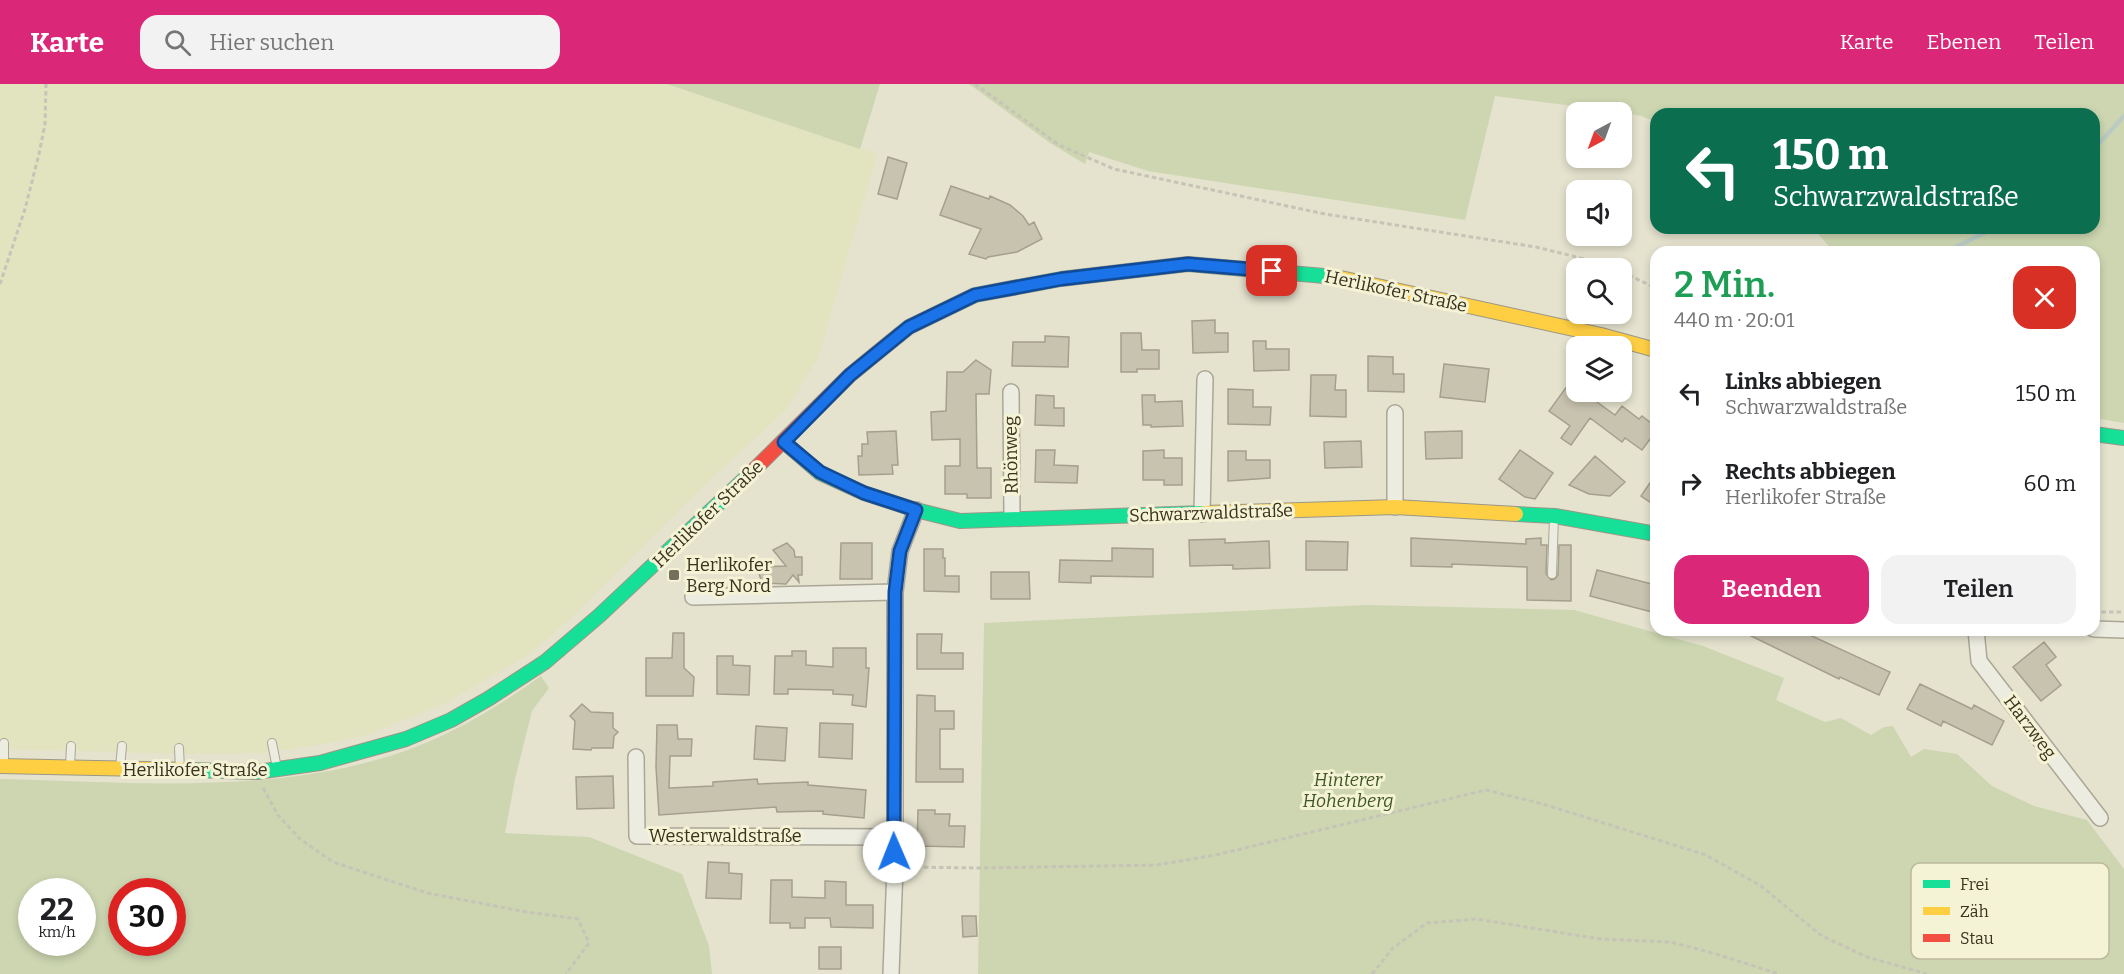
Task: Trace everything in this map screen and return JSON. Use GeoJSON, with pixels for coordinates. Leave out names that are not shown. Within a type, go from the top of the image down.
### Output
{"type":"FeatureCollection","features":[{"type":"Feature","properties":{"kind":"main road","name":"Herlikofer Straße"},"geometry":{"type":"LineString","coordinates":[[2,766],[180,771],[277,770],[320,763],[451,720],[545,662],[574,633],[646,573],[784,442],[850,375],[909,327],[975,295],[1061,279],[1188,264],[1334,276],[1601,335],[1650,348]]}},
{"type":"Feature","properties":{"kind":"main road"},"geometry":{"type":"LineString","coordinates":[[2100,435],[2124,438]]}},
{"type":"Feature","properties":{"kind":"main road","name":"Schwarzwaldstraße"},"geometry":{"type":"LineString","coordinates":[[784,442],[820,472],[864,493],[916,510],[960,520],[1395,507],[1555,516],[1650,533]]}},
{"type":"Feature","properties":{"kind":"street"},"geometry":{"type":"LineString","coordinates":[[1202,514],[1205,380]]}},
{"type":"Feature","properties":{"kind":"street","name":"Rhönweg"},"geometry":{"type":"LineString","coordinates":[[1011,392],[1012,518]]}},
{"type":"Feature","properties":{"kind":"street"},"geometry":{"type":"LineString","coordinates":[[1395,413],[1395,507]]}},
{"type":"Feature","properties":{"kind":"street"},"geometry":{"type":"LineString","coordinates":[[891,974],[894,867],[895,592],[900,551],[916,510]]}},
{"type":"Feature","properties":{"kind":"street"},"geometry":{"type":"LineString","coordinates":[[693,597],[895,592]]}},
{"type":"Feature","properties":{"kind":"street"},"geometry":{"type":"LineString","coordinates":[[2100,629],[2124,630]]}},
{"type":"Feature","properties":{"kind":"street","name":"Harzweg"},"geometry":{"type":"LineString","coordinates":[[1977,636],[1980,661],[2100,818]]}},
{"type":"Feature","properties":{"kind":"street","name":"Westerwaldstraße"},"geometry":{"type":"LineString","coordinates":[[636,757],[637,836],[893,837]]}},
{"type":"Feature","properties":{"kind":"lane"},"geometry":{"type":"LineString","coordinates":[[1552,574],[1555,516]]}},
{"type":"Feature","properties":{"kind":"lane"},"geometry":{"type":"LineString","coordinates":[[2,766],[4,743]]}},
{"type":"Feature","properties":{"kind":"lane"},"geometry":{"type":"LineString","coordinates":[[272,743],[277,770]]}},
{"type":"Feature","properties":{"kind":"lane"},"geometry":{"type":"LineString","coordinates":[[70,768],[71,746]]}},
{"type":"Feature","properties":{"kind":"lane"},"geometry":{"type":"LineString","coordinates":[[120,770],[122,746]]}},
{"type":"Feature","properties":{"kind":"lane"},"geometry":{"type":"LineString","coordinates":[[179,748],[180,771]]}},
{"type":"Feature","properties":{"kind":"path"},"geometry":{"type":"LineString","coordinates":[[0,284],[25,209],[39,154],[45,123],[46,84]]}},
{"type":"Feature","properties":{"kind":"path"},"geometry":{"type":"LineString","coordinates":[[975,84],[1059,145],[1114,170],[1325,214],[1536,247],[1580,258]]}},
{"type":"Feature","properties":{"kind":"path"},"geometry":{"type":"LineString","coordinates":[[1632,277],[1650,285]]}},
{"type":"Feature","properties":{"kind":"path"},"geometry":{"type":"LineString","coordinates":[[2100,612],[2124,612]]}},
{"type":"Feature","properties":{"kind":"path"},"geometry":{"type":"LineString","coordinates":[[257,772],[264,791],[278,815],[300,839],[333,862],[427,893],[578,919],[589,943],[566,974]]}},
{"type":"Feature","properties":{"kind":"path"},"geometry":{"type":"LineString","coordinates":[[894,867],[1157,865],[1215,855],[1486,790],[1543,804],[1706,855],[1761,886],[1822,936],[1867,957],[1927,974]]}},
{"type":"Feature","properties":{"kind":"path"},"geometry":{"type":"LineString","coordinates":[[1372,974],[1393,948],[1427,923],[1477,919],[1600,939],[1671,942],[1779,974]]}},
{"type":"Feature","properties":{"kind":"green space"},"geometry":{"type":"Polygon","coordinates":[[[0,84],[667,84],[877,154],[818,358],[786,410],[715,475],[571,618],[528,655],[444,704],[364,736],[318,745],[263,753],[182,754],[0,749],[0,84]]]}},
{"type":"Feature","properties":{"kind":"green space"},"geometry":{"type":"Polygon","coordinates":[[[667,84],[880,84],[860,149],[667,84]]]}},
{"type":"Feature","properties":{"kind":"green space"},"geometry":{"type":"Polygon","coordinates":[[[969,84],[2124,84],[2124,423],[2100,419],[2100,246],[1829,246],[1818,234],[2100,234],[2100,108],[1650,108],[1650,120],[1632,114],[1632,102],[1566,102],[1566,105],[1495,96],[1465,220],[1148,171],[1089,152],[1085,164],[1050,143],[969,84]]]}},
{"type":"Feature","properties":{"kind":"green space","name":"Hinterer Hohenberg"},"geometry":{"type":"Polygon","coordinates":[[[1367,605],[1574,610],[1650,631],[1650,636],[1667,636],[1703,646],[1784,678],[1776,700],[1825,722],[1841,718],[1871,735],[1884,727],[1893,726],[1911,757],[1924,749],[1957,754],[1992,786],[2034,806],[2087,820],[2124,869],[2124,974],[978,974],[984,623],[1367,605]]]}},
{"type":"Feature","properties":{"kind":"green space"},"geometry":{"type":"Polygon","coordinates":[[[541,676],[549,688],[532,711],[515,779],[505,833],[589,837],[682,874],[709,946],[712,974],[0,974],[0,779],[198,783],[297,776],[345,768],[393,755],[433,740],[489,711],[541,676]]]}},
{"type":"Feature","properties":{"kind":"building"},"geometry":{"type":"Polygon","coordinates":[[[888,157],[907,163],[897,199],[878,194],[888,157]]]}},
{"type":"Feature","properties":{"kind":"building"},"geometry":{"type":"Polygon","coordinates":[[[951,186],[989,199],[990,196],[1010,205],[1023,216],[1029,225],[1034,222],[1042,239],[1017,252],[986,259],[969,254],[981,229],[940,215],[951,186]]]}},
{"type":"Feature","properties":{"kind":"building"},"geometry":{"type":"Polygon","coordinates":[[[1215,320],[1215,333],[1228,333],[1228,352],[1193,353],[1192,321],[1215,320]]]}},
{"type":"Feature","properties":{"kind":"building"},"geometry":{"type":"Polygon","coordinates":[[[1121,333],[1141,333],[1142,350],[1159,350],[1159,369],[1121,372],[1121,333]]]}},
{"type":"Feature","properties":{"kind":"building"},"geometry":{"type":"Polygon","coordinates":[[[1045,336],[1069,337],[1068,367],[1012,366],[1013,342],[1045,342],[1045,336]]]}},
{"type":"Feature","properties":{"kind":"building"},"geometry":{"type":"Polygon","coordinates":[[[1253,341],[1266,341],[1266,349],[1289,349],[1289,370],[1254,371],[1253,341]]]}},
{"type":"Feature","properties":{"kind":"building"},"geometry":{"type":"Polygon","coordinates":[[[1368,356],[1393,357],[1393,374],[1404,374],[1404,392],[1368,391],[1368,356]]]}},
{"type":"Feature","properties":{"kind":"building"},"geometry":{"type":"Polygon","coordinates":[[[976,360],[991,370],[989,394],[976,394],[977,468],[991,468],[991,498],[967,498],[967,494],[945,494],[945,466],[960,466],[960,439],[932,440],[931,412],[946,411],[947,372],[963,372],[976,360]]]}},
{"type":"Feature","properties":{"kind":"building"},"geometry":{"type":"Polygon","coordinates":[[[1444,364],[1489,369],[1485,402],[1440,397],[1444,364]]]}},
{"type":"Feature","properties":{"kind":"building"},"geometry":{"type":"Polygon","coordinates":[[[1311,375],[1336,375],[1335,390],[1346,390],[1346,417],[1310,416],[1311,375]]]}},
{"type":"Feature","properties":{"kind":"building"},"geometry":{"type":"Polygon","coordinates":[[[1566,388],[1566,402],[1597,402],[1615,415],[1622,406],[1639,419],[1642,416],[1650,422],[1650,439],[1642,450],[1625,438],[1622,442],[1590,418],[1571,445],[1561,438],[1570,426],[1549,411],[1566,388]]]}},
{"type":"Feature","properties":{"kind":"building"},"geometry":{"type":"Polygon","coordinates":[[[1228,389],[1253,390],[1253,407],[1271,407],[1270,425],[1228,424],[1228,389]]]}},
{"type":"Feature","properties":{"kind":"building"},"geometry":{"type":"Polygon","coordinates":[[[1036,395],[1054,396],[1054,408],[1064,408],[1064,426],[1035,425],[1036,395]]]}},
{"type":"Feature","properties":{"kind":"building"},"geometry":{"type":"Polygon","coordinates":[[[1142,395],[1155,395],[1155,402],[1182,401],[1183,426],[1143,425],[1142,395]]]}},
{"type":"Feature","properties":{"kind":"building"},"geometry":{"type":"Polygon","coordinates":[[[896,431],[898,465],[892,465],[893,474],[859,475],[858,456],[862,456],[862,444],[868,444],[867,432],[896,431]]]}},
{"type":"Feature","properties":{"kind":"building"},"geometry":{"type":"Polygon","coordinates":[[[1462,431],[1462,458],[1426,459],[1425,432],[1462,431]]]}},
{"type":"Feature","properties":{"kind":"building"},"geometry":{"type":"Polygon","coordinates":[[[1361,441],[1362,467],[1325,468],[1324,442],[1361,441]]]}},
{"type":"Feature","properties":{"kind":"building"},"geometry":{"type":"Polygon","coordinates":[[[1036,450],[1055,450],[1054,465],[1078,466],[1077,483],[1035,482],[1036,450]]]}},
{"type":"Feature","properties":{"kind":"building"},"geometry":{"type":"Polygon","coordinates":[[[1164,450],[1164,458],[1182,458],[1182,485],[1164,485],[1164,480],[1143,480],[1143,451],[1164,450]]]}},
{"type":"Feature","properties":{"kind":"building"},"geometry":{"type":"Polygon","coordinates":[[[1520,450],[1553,473],[1535,499],[1525,497],[1499,479],[1520,450]]]}},
{"type":"Feature","properties":{"kind":"building"},"geometry":{"type":"Polygon","coordinates":[[[1228,451],[1246,451],[1246,460],[1270,460],[1270,478],[1228,481],[1228,451]]]}},
{"type":"Feature","properties":{"kind":"building"},"geometry":{"type":"Polygon","coordinates":[[[1595,456],[1625,482],[1610,496],[1589,494],[1569,485],[1595,456]]]}},
{"type":"Feature","properties":{"kind":"building"},"geometry":{"type":"Polygon","coordinates":[[[1650,483],[1650,502],[1641,496],[1650,483]]]}},
{"type":"Feature","properties":{"kind":"building"},"geometry":{"type":"Polygon","coordinates":[[[1411,538],[1526,544],[1526,539],[1541,538],[1541,545],[1547,545],[1546,574],[1551,580],[1558,575],[1559,545],[1571,545],[1571,601],[1527,600],[1527,567],[1452,564],[1452,567],[1411,566],[1411,538]]]}},
{"type":"Feature","properties":{"kind":"building"},"geometry":{"type":"Polygon","coordinates":[[[1225,539],[1225,543],[1269,541],[1270,568],[1233,569],[1233,565],[1190,566],[1189,540],[1225,539]]]}},
{"type":"Feature","properties":{"kind":"building"},"geometry":{"type":"Polygon","coordinates":[[[1306,541],[1348,542],[1347,570],[1306,570],[1306,541]]]}},
{"type":"Feature","properties":{"kind":"building"},"geometry":{"type":"Polygon","coordinates":[[[787,543],[794,550],[795,557],[802,557],[802,575],[798,575],[799,582],[793,575],[786,584],[762,583],[757,567],[786,566],[773,550],[787,543]]]}},
{"type":"Feature","properties":{"kind":"building"},"geometry":{"type":"Polygon","coordinates":[[[841,543],[872,543],[872,579],[840,579],[841,543]]]}},
{"type":"Feature","properties":{"kind":"building"},"geometry":{"type":"Polygon","coordinates":[[[1112,548],[1153,549],[1153,577],[1091,576],[1091,583],[1059,582],[1060,560],[1112,561],[1112,548]]]}},
{"type":"Feature","properties":{"kind":"building"},"geometry":{"type":"Polygon","coordinates":[[[924,549],[943,549],[945,576],[959,576],[959,592],[924,591],[924,549]]]}},
{"type":"Feature","properties":{"kind":"building"},"geometry":{"type":"Polygon","coordinates":[[[1597,570],[1650,583],[1650,611],[1590,596],[1597,570]]]}},
{"type":"Feature","properties":{"kind":"building"},"geometry":{"type":"Polygon","coordinates":[[[991,572],[1029,572],[1030,599],[991,599],[991,572]]]}},
{"type":"Feature","properties":{"kind":"building"},"geometry":{"type":"Polygon","coordinates":[[[673,633],[684,633],[684,668],[694,677],[693,696],[646,696],[646,658],[672,658],[673,633]]]}},
{"type":"Feature","properties":{"kind":"building"},"geometry":{"type":"Polygon","coordinates":[[[917,634],[942,634],[941,653],[963,653],[963,669],[917,669],[917,634]]]}},
{"type":"Feature","properties":{"kind":"building"},"geometry":{"type":"Polygon","coordinates":[[[1751,636],[1812,636],[1890,672],[1879,695],[1840,677],[1839,679],[1751,636]]]}},
{"type":"Feature","properties":{"kind":"building"},"geometry":{"type":"Polygon","coordinates":[[[2044,642],[2056,657],[2046,665],[2061,685],[2041,701],[2013,667],[2044,642]]]}},
{"type":"Feature","properties":{"kind":"building"},"geometry":{"type":"Polygon","coordinates":[[[833,648],[866,648],[866,668],[869,668],[866,707],[852,705],[853,695],[833,694],[833,690],[788,689],[788,694],[774,694],[775,656],[792,656],[792,651],[806,651],[806,665],[833,667],[833,648]]]}},
{"type":"Feature","properties":{"kind":"building"},"geometry":{"type":"Polygon","coordinates":[[[717,656],[733,656],[733,665],[750,666],[749,695],[717,694],[717,656]]]}},
{"type":"Feature","properties":{"kind":"building"},"geometry":{"type":"Polygon","coordinates":[[[1920,684],[1972,709],[1974,705],[2004,721],[1992,745],[1943,721],[1941,726],[1907,709],[1920,684]]]}},
{"type":"Feature","properties":{"kind":"building"},"geometry":{"type":"Polygon","coordinates":[[[917,695],[935,696],[935,711],[954,711],[954,729],[940,729],[940,769],[963,769],[963,782],[916,782],[917,695]]]}},
{"type":"Feature","properties":{"kind":"building"},"geometry":{"type":"Polygon","coordinates":[[[582,704],[591,712],[613,713],[613,728],[618,732],[614,736],[613,748],[573,749],[575,721],[570,716],[582,704]]]}},
{"type":"Feature","properties":{"kind":"building"},"geometry":{"type":"Polygon","coordinates":[[[820,723],[853,724],[852,759],[819,757],[820,723]]]}},
{"type":"Feature","properties":{"kind":"building"},"geometry":{"type":"Polygon","coordinates":[[[657,725],[677,725],[678,739],[692,739],[691,756],[670,756],[669,788],[713,786],[713,782],[757,779],[758,784],[808,782],[808,785],[866,790],[864,818],[823,814],[823,811],[777,812],[776,807],[659,815],[656,767],[657,725]]]}},
{"type":"Feature","properties":{"kind":"building"},"geometry":{"type":"Polygon","coordinates":[[[756,726],[787,728],[785,761],[754,759],[756,726]]]}},
{"type":"Feature","properties":{"kind":"building"},"geometry":{"type":"Polygon","coordinates":[[[613,776],[614,808],[577,809],[576,777],[613,776]]]}},
{"type":"Feature","properties":{"kind":"building"},"geometry":{"type":"Polygon","coordinates":[[[918,810],[935,810],[935,814],[950,814],[949,826],[965,826],[964,847],[917,846],[918,810]]]}},
{"type":"Feature","properties":{"kind":"building"},"geometry":{"type":"Polygon","coordinates":[[[708,862],[729,863],[729,873],[742,874],[741,899],[706,898],[708,862]]]}},
{"type":"Feature","properties":{"kind":"building"},"geometry":{"type":"Polygon","coordinates":[[[771,880],[792,880],[792,897],[825,898],[825,881],[846,882],[846,905],[873,905],[873,928],[831,927],[830,918],[805,918],[805,928],[790,928],[790,923],[770,923],[771,880]]]}},
{"type":"Feature","properties":{"kind":"building"},"geometry":{"type":"Polygon","coordinates":[[[962,916],[976,916],[977,936],[963,937],[962,916]]]}},
{"type":"Feature","properties":{"kind":"building"},"geometry":{"type":"Polygon","coordinates":[[[819,947],[841,947],[841,969],[819,969],[819,947]]]}},
{"type":"Feature","properties":{"kind":"waterway"},"geometry":{"type":"LineString","coordinates":[[2100,142],[2124,116]]}},
{"type":"Feature","properties":{"kind":"waterway"},"geometry":{"type":"LineString","coordinates":[[1958,246],[1982,234]]}},
{"type":"Feature","properties":{"kind":"traffic: fast"},"geometry":{"type":"LineString","coordinates":[[899,335],[909,327],[975,295],[1061,279],[1188,264],[1336,277]]}},
{"type":"Feature","properties":{"kind":"traffic: fast"},"geometry":{"type":"LineString","coordinates":[[2100,435],[2124,438]]}},
{"type":"Feature","properties":{"kind":"traffic: fast"},"geometry":{"type":"LineString","coordinates":[[784,442],[820,473],[864,493],[960,521],[1205,513]]}},
{"type":"Feature","properties":{"kind":"traffic: fast"},"geometry":{"type":"LineString","coordinates":[[192,770],[257,772],[320,763],[406,739],[451,720],[545,662],[600,615],[753,471]]}},
{"type":"Feature","properties":{"kind":"traffic: fast"},"geometry":{"type":"LineString","coordinates":[[1516,514],[1555,516],[1650,533]]}},
{"type":"Feature","properties":{"kind":"traffic: slow"},"geometry":{"type":"LineString","coordinates":[[1336,277],[1601,335],[1650,348]]}},
{"type":"Feature","properties":{"kind":"traffic: slow"},"geometry":{"type":"LineString","coordinates":[[1205,513],[1395,507],[1516,514]]}},
{"type":"Feature","properties":{"kind":"traffic: slow"},"geometry":{"type":"LineString","coordinates":[[0,766],[192,770]]}},
{"type":"Feature","properties":{"kind":"traffic: jam"},"geometry":{"type":"LineString","coordinates":[[753,471],[850,375],[899,335]]}},
{"type":"Feature","properties":{"kind":"place","name":"Herlikofer Berg Nord"},"geometry":{"type":"Point","coordinates":[674,575]}},
{"type":"Feature","properties":{"kind":"route"},"geometry":{"type":"LineString","coordinates":[[894,852],[895,592],[900,551],[916,510],[864,493],[820,472],[784,442],[850,375],[909,327],[975,295],[1061,279],[1188,264],[1272,271]]}}]}
